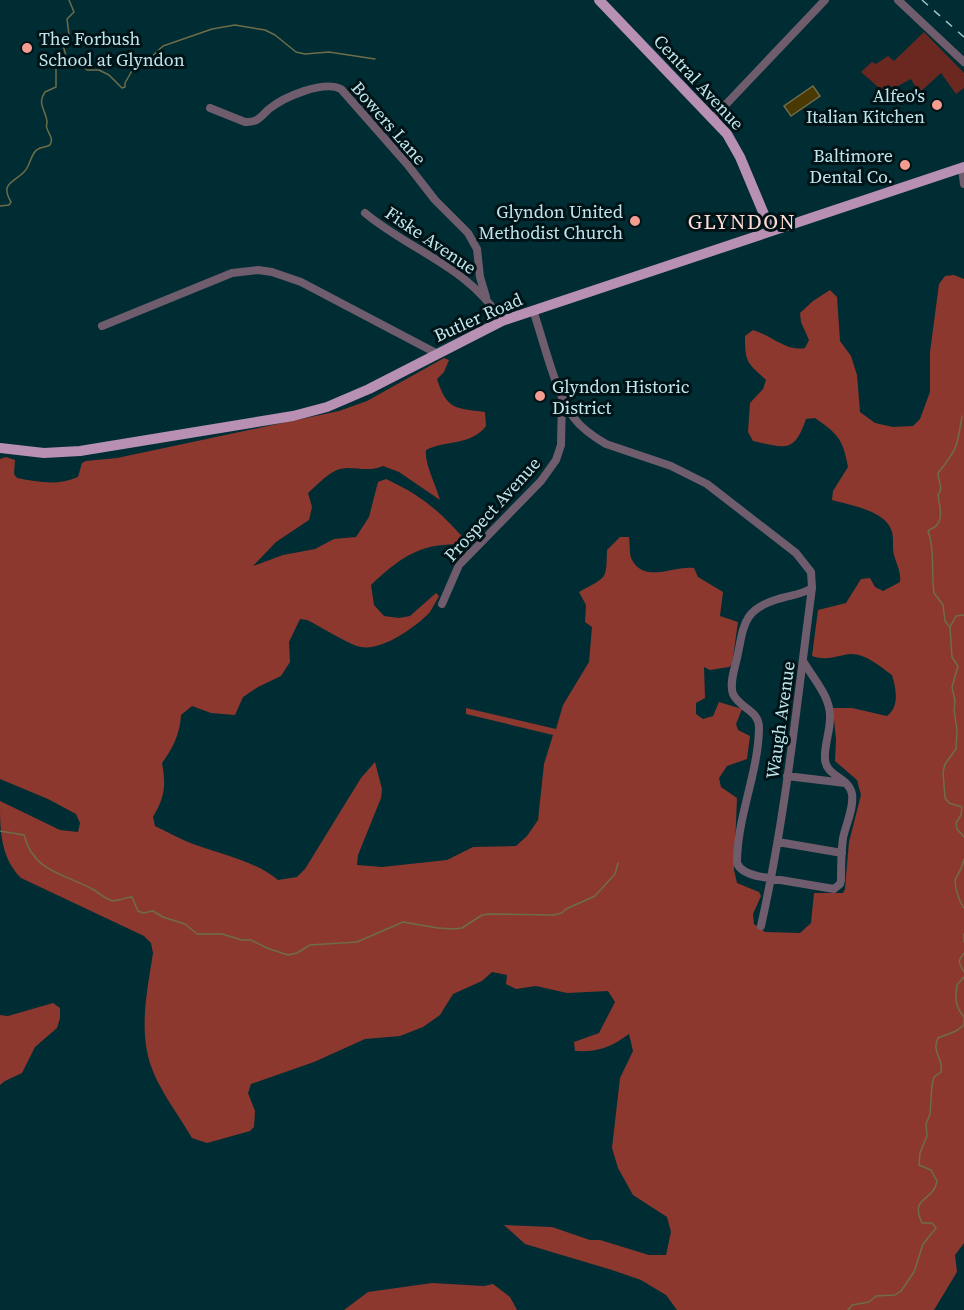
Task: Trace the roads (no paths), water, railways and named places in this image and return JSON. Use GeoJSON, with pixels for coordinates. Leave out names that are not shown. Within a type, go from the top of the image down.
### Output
{"type":"FeatureCollection","features":[{"type":"Feature","properties":{"kind":"main road","name":"Central Avenue"},"geometry":{"type":"LineString","coordinates":[[604,2],[727,134],[736,148],[771,231]]}},
{"type":"Feature","properties":{"kind":"main road","name":"Butler Road"},"geometry":{"type":"LineString","coordinates":[[0,448],[44,453],[80,451],[293,416],[347,399],[502,321],[963,167]]}},
{"type":"Feature","properties":{"kind":"street"},"geometry":{"type":"LineString","coordinates":[[713,118],[825,0]]}},
{"type":"Feature","properties":{"kind":"street"},"geometry":{"type":"LineString","coordinates":[[898,0],[964,62]]}},
{"type":"Feature","properties":{"kind":"street","name":"Bowers Lane"},"geometry":{"type":"LineString","coordinates":[[210,108],[245,122],[251,122],[256,121],[292,96],[327,85],[341,89],[407,164],[435,200],[468,233],[477,249],[480,277],[486,297]]}},
{"type":"Feature","properties":{"kind":"street"},"geometry":{"type":"LineString","coordinates":[[963,167],[964,184]]}},
{"type":"Feature","properties":{"kind":"street","name":"Fiske Avenue"},"geometry":{"type":"LineString","coordinates":[[364,213],[391,234],[417,247],[465,278],[486,297],[502,321]]}},
{"type":"Feature","properties":{"kind":"street"},"geometry":{"type":"LineString","coordinates":[[102,326],[232,273],[258,270],[272,272],[301,282],[436,353]]}},
{"type":"Feature","properties":{"kind":"street"},"geometry":{"type":"LineString","coordinates":[[533,310],[562,398]]}},
{"type":"Feature","properties":{"kind":"street","name":"Waugh Avenue"},"geometry":{"type":"LineString","coordinates":[[562,398],[575,421],[596,439],[695,477],[746,512],[802,560],[811,572],[812,588],[778,842],[761,926]]}},
{"type":"Feature","properties":{"kind":"street","name":"Prospect Avenue"},"geometry":{"type":"LineString","coordinates":[[442,604],[459,565],[541,481],[556,460],[561,445],[562,398]]}},
{"type":"Feature","properties":{"kind":"street"},"geometry":{"type":"LineString","coordinates":[[803,661],[824,695],[828,706],[830,716],[825,762],[829,771],[850,787],[852,800],[842,853],[841,880],[834,889],[750,875],[739,868],[737,857],[744,807],[752,782],[760,726],[755,714],[738,700],[732,687],[744,627],[749,614],[755,609],[812,588]]}},
{"type":"Feature","properties":{"kind":"street"},"geometry":{"type":"LineString","coordinates":[[787,776],[846,783]]}},
{"type":"Feature","properties":{"kind":"street"},"geometry":{"type":"LineString","coordinates":[[778,842],[842,853]]}},
{"type":"Feature","properties":{"kind":"waterway"},"geometry":{"type":"LineString","coordinates":[[0,206],[9,205],[11,202],[7,187],[26,169],[34,153],[51,143],[42,99],[45,92],[56,87],[57,61],[66,56],[63,45],[69,35],[67,19],[74,12],[69,0]]}},
{"type":"Feature","properties":{"kind":"waterway"},"geometry":{"type":"LineString","coordinates":[[57,61],[79,63],[87,70],[99,70],[109,75],[122,88],[125,87],[134,67],[145,63],[163,46],[212,29],[235,25],[265,30],[296,52],[305,54],[329,52],[375,59]]}},
{"type":"Feature","properties":{"kind":"waterway"},"geometry":{"type":"LineString","coordinates":[[950,627],[945,621],[943,605],[934,593],[928,531],[936,526],[940,519],[938,495],[941,487],[938,473],[956,447],[962,416]]}},
{"type":"Feature","properties":{"kind":"waterway"},"geometry":{"type":"LineString","coordinates":[[964,615],[956,616],[950,627],[952,657],[958,666],[952,687],[957,730],[956,749],[945,764],[943,772],[945,798],[949,803],[962,807],[961,815],[956,823],[957,829],[964,837]]}},
{"type":"Feature","properties":{"kind":"waterway"},"geometry":{"type":"LineString","coordinates":[[0,831],[24,835],[29,848],[43,865],[108,899],[115,901],[132,897],[138,911],[143,913],[153,911],[185,924],[197,934],[222,934],[242,940],[251,940],[288,955],[297,953],[310,945],[357,942],[403,922],[454,929],[462,928],[482,915],[562,913],[595,896],[615,874],[618,863]]}},
{"type":"Feature","properties":{"kind":"waterway"},"geometry":{"type":"LineString","coordinates":[[964,859],[955,881],[957,893],[964,908]]}},
{"type":"Feature","properties":{"kind":"waterway"},"geometry":{"type":"LineString","coordinates":[[964,934],[964,942]]}},
{"type":"Feature","properties":{"kind":"waterway"},"geometry":{"type":"LineString","coordinates":[[964,953],[960,958],[964,972]]}},
{"type":"Feature","properties":{"kind":"waterway"},"geometry":{"type":"LineString","coordinates":[[848,1310],[852,1305],[869,1302],[876,1296],[895,1295],[901,1291],[914,1272],[923,1244],[936,1228],[932,1223],[922,1223],[919,1214],[920,1203],[932,1193],[937,1181],[931,1170],[919,1165],[920,1153],[927,1136],[926,1124],[930,1114],[934,1077],[941,1072],[936,1043],[938,1038],[964,1025],[964,1017],[957,1006],[956,998],[957,985],[964,977]]}},
{"type":"Feature","properties":{"kind":"railway"},"geometry":{"type":"LineString","coordinates":[[922,0],[964,37]]}},
{"type":"Feature","properties":{"kind":"place","name":"The Forbush School at Glyndon"},"geometry":{"type":"Point","coordinates":[27,48]}},
{"type":"Feature","properties":{"kind":"place","name":"Alfeo's Italian Kitchen"},"geometry":{"type":"Point","coordinates":[937,105]}},
{"type":"Feature","properties":{"kind":"place","name":"Baltimore Dental Co."},"geometry":{"type":"Point","coordinates":[905,165]}},
{"type":"Feature","properties":{"kind":"place","name":"Glyndon United Methodist Church"},"geometry":{"type":"Point","coordinates":[635,221]}},
{"type":"Feature","properties":{"kind":"place","name":"Glyndon Historic District"},"geometry":{"type":"Point","coordinates":[540,396]}},
{"type":"Feature","properties":{"kind":"district","name":"GLYNDON"},"geometry":{"type":"Point","coordinates":[742,221]}}]}
